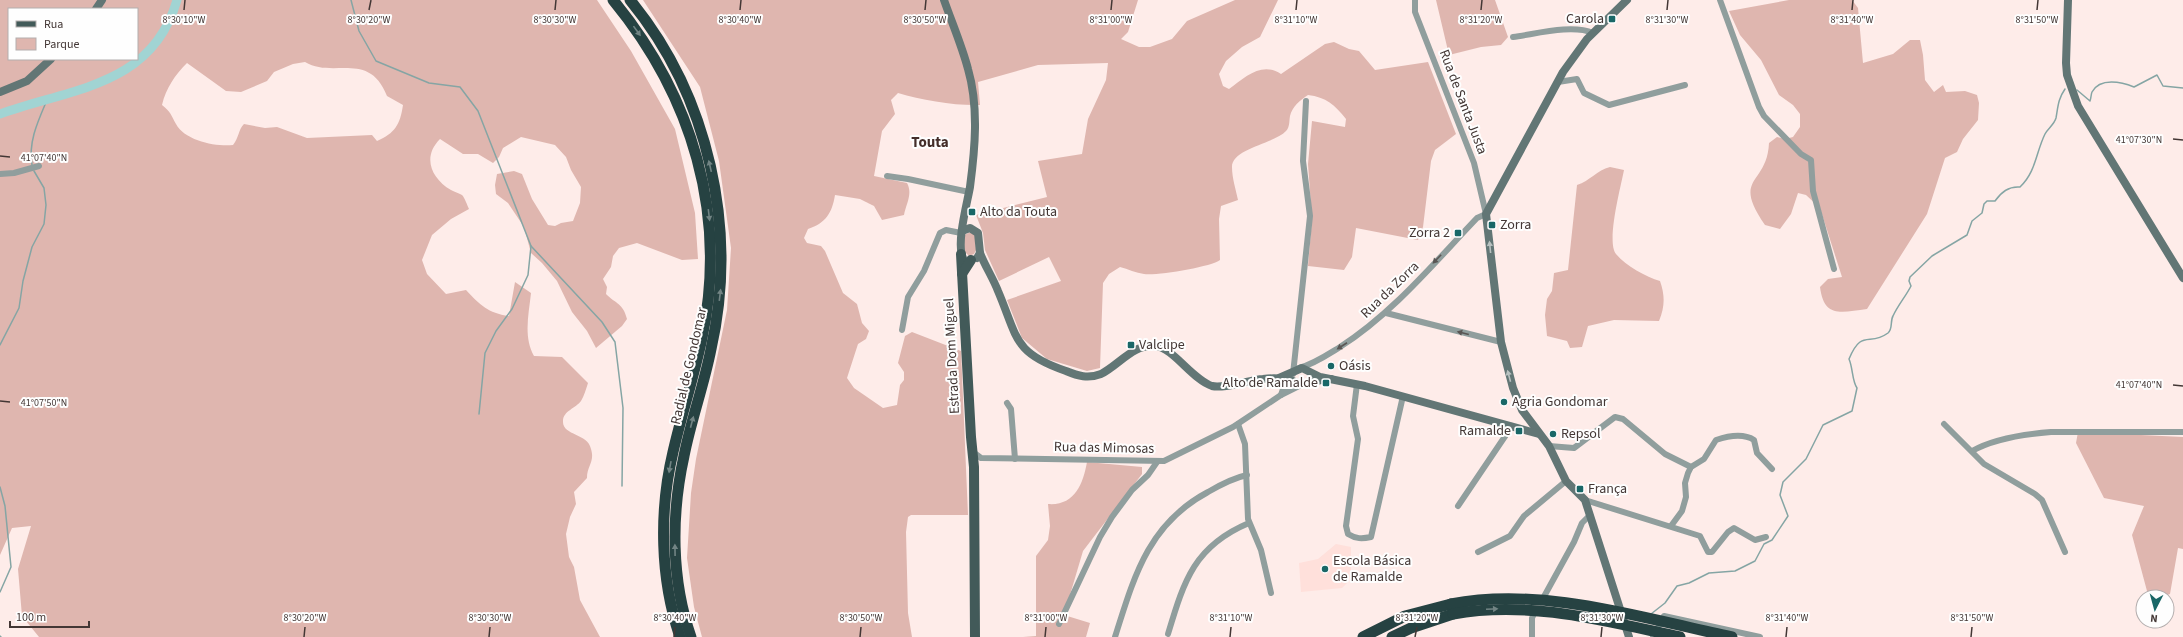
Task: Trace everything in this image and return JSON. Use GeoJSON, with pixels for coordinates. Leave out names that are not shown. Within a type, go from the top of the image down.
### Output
{"type":"FeatureCollection","features":[{"type":"Feature","properties":{"kind":"highway","name":"Radial de Gondomar"},"geometry":{"type":"LineString","coordinates":[[613,0],[640,36],[657,63],[682,114],[699,167],[706,197],[711,236],[710,286],[703,336],[673,453],[666,493],[665,564],[691,637]]}},
{"type":"Feature","properties":{"kind":"highway","name":"Radial de Gondomar"},"geometry":{"type":"LineString","coordinates":[[630,0],[666,54],[696,117],[711,167],[719,216],[721,286],[716,329],[683,456],[677,495],[674,590]]}},
{"type":"Feature","properties":{"kind":"highway"},"geometry":{"type":"LineString","coordinates":[[674,590],[680,637]]}},
{"type":"Feature","properties":{"kind":"highway"},"geometry":{"type":"LineString","coordinates":[[1392,637],[1475,599],[1496,598],[1544,599],[1732,637]]}},
{"type":"Feature","properties":{"kind":"highway"},"geometry":{"type":"LineString","coordinates":[[1363,637],[1405,616],[1452,609],[1543,610],[1582,616],[1680,637]]}},
{"type":"Feature","properties":{"kind":"main road"},"geometry":{"type":"LineString","coordinates":[[944,0],[969,70],[974,100],[974,155],[962,232],[961,254],[963,258],[973,260],[992,277]]}},
{"type":"Feature","properties":{"kind":"main road"},"geometry":{"type":"LineString","coordinates":[[1627,0],[1593,33],[1577,52],[1558,82],[1486,214],[1501,342],[1516,397],[1529,421],[1548,446],[1566,481],[1585,500],[1629,637]]}},
{"type":"Feature","properties":{"kind":"main road"},"geometry":{"type":"LineString","coordinates":[[2068,0],[2065,50],[2067,75],[2078,106],[2183,278]]}},
{"type":"Feature","properties":{"kind":"main road"},"geometry":{"type":"LineString","coordinates":[[0,92],[27,81],[49,60]]}},
{"type":"Feature","properties":{"kind":"main road"},"geometry":{"type":"LineString","coordinates":[[969,192],[970,222],[973,229],[979,235],[980,253],[992,277],[1017,341],[1031,355],[1046,365],[1079,376],[1093,377],[1146,345],[1158,346],[1203,382],[1212,386],[1222,386],[1275,378],[1298,371],[1403,396],[1540,435]]}},
{"type":"Feature","properties":{"kind":"main road"},"geometry":{"type":"LineString","coordinates":[[962,232],[973,229]]}},
{"type":"Feature","properties":{"kind":"main road"},"geometry":{"type":"LineString","coordinates":[[962,274],[980,253]]}},
{"type":"Feature","properties":{"kind":"main road","name":"Estrada Dom Miguel"},"geometry":{"type":"LineString","coordinates":[[961,254],[973,451],[975,637]]}},
{"type":"Feature","properties":{"kind":"main road"},"geometry":{"type":"LineString","coordinates":[[1298,371],[1314,380],[1331,379]]}},
{"type":"Feature","properties":{"kind":"main road","name":"Estrada Dom Miguel"},"geometry":{"type":"LineString","coordinates":[[971,437],[970,467],[973,470]]}},
{"type":"Feature","properties":{"kind":"street","name":"Rua de Santa Justa"},"geometry":{"type":"LineString","coordinates":[[1415,0],[1415,12],[1474,163],[1486,214]]}},
{"type":"Feature","properties":{"kind":"street"},"geometry":{"type":"LineString","coordinates":[[1720,0],[1759,107],[1764,116],[1801,154],[1811,160],[1813,191],[1834,269]]}},
{"type":"Feature","properties":{"kind":"street"},"geometry":{"type":"LineString","coordinates":[[1513,38],[1551,31],[1582,29],[1593,33]]}},
{"type":"Feature","properties":{"kind":"street"},"geometry":{"type":"LineString","coordinates":[[1558,82],[1577,79],[1584,93],[1609,105],[1685,85]]}},
{"type":"Feature","properties":{"kind":"street"},"geometry":{"type":"LineString","coordinates":[[1298,371],[1310,216],[1303,161],[1306,101]]}},
{"type":"Feature","properties":{"kind":"street"},"geometry":{"type":"LineString","coordinates":[[0,174],[14,174],[39,166]]}},
{"type":"Feature","properties":{"kind":"street"},"geometry":{"type":"LineString","coordinates":[[888,176],[908,178],[969,192]]}},
{"type":"Feature","properties":{"kind":"street","name":"Rua da Zorra"},"geometry":{"type":"LineString","coordinates":[[1298,371],[1359,335],[1386,314],[1477,218],[1486,214]]}},
{"type":"Feature","properties":{"kind":"street"},"geometry":{"type":"LineString","coordinates":[[902,330],[908,297],[924,271],[938,235],[944,230],[962,232]]}},
{"type":"Feature","properties":{"kind":"street"},"geometry":{"type":"LineString","coordinates":[[1386,314],[1501,342]]}},
{"type":"Feature","properties":{"kind":"street","name":"Rua das Mimosas"},"geometry":{"type":"LineString","coordinates":[[1282,395],[1298,371]]}},
{"type":"Feature","properties":{"kind":"street","name":"Rua das Mimosas"},"geometry":{"type":"LineString","coordinates":[[981,458],[1164,461],[1238,424],[1282,395],[1298,371]]}},
{"type":"Feature","properties":{"kind":"street"},"geometry":{"type":"LineString","coordinates":[[1275,378],[1284,386],[1282,395]]}},
{"type":"Feature","properties":{"kind":"street"},"geometry":{"type":"LineString","coordinates":[[1357,384],[1352,416],[1358,439],[1346,526],[1348,534],[1354,538],[1364,539],[1371,537],[1403,396]]}},
{"type":"Feature","properties":{"kind":"street"},"geometry":{"type":"LineString","coordinates":[[1007,403],[1011,409],[1015,459]]}},
{"type":"Feature","properties":{"kind":"street"},"geometry":{"type":"LineString","coordinates":[[1548,446],[1574,448],[1615,417],[1623,419],[1665,454],[1691,468]]}},
{"type":"Feature","properties":{"kind":"street"},"geometry":{"type":"LineString","coordinates":[[1238,424],[1245,444],[1249,523],[1261,550],[1271,593]]}},
{"type":"Feature","properties":{"kind":"street"},"geometry":{"type":"LineString","coordinates":[[1944,424],[1984,464],[2035,494],[2042,500],[2065,552]]}},
{"type":"Feature","properties":{"kind":"street"},"geometry":{"type":"LineString","coordinates":[[1458,506],[1512,426]]}},
{"type":"Feature","properties":{"kind":"street"},"geometry":{"type":"LineString","coordinates":[[1972,451],[1984,444],[2031,434],[2051,432],[2183,432]]}},
{"type":"Feature","properties":{"kind":"street"},"geometry":{"type":"LineString","coordinates":[[1671,526],[1682,511],[1686,497],[1685,483],[1691,468],[1704,459],[1716,440],[1734,436],[1749,437],[1754,440],[1757,453],[1772,469]]}},
{"type":"Feature","properties":{"kind":"street"},"geometry":{"type":"LineString","coordinates":[[973,451],[981,458],[977,461],[973,470]]}},
{"type":"Feature","properties":{"kind":"street"},"geometry":{"type":"LineString","coordinates":[[1059,624],[1100,537],[1112,517],[1132,490],[1148,474],[1156,462]]}},
{"type":"Feature","properties":{"kind":"street"},"geometry":{"type":"LineString","coordinates":[[1115,637],[1138,567],[1161,529],[1179,511],[1196,498],[1237,477],[1247,475]]}},
{"type":"Feature","properties":{"kind":"street"},"geometry":{"type":"LineString","coordinates":[[1478,552],[1510,536],[1524,516],[1566,481]]}},
{"type":"Feature","properties":{"kind":"street"},"geometry":{"type":"LineString","coordinates":[[1585,500],[1700,536],[1708,552],[1712,552],[1728,532],[1734,528],[1755,540],[1766,537]]}},
{"type":"Feature","properties":{"kind":"street"},"geometry":{"type":"LineString","coordinates":[[1532,637],[1532,618],[1574,542],[1582,523],[1590,515]]}},
{"type":"Feature","properties":{"kind":"street"},"geometry":{"type":"LineString","coordinates":[[1168,634],[1183,587],[1200,558],[1221,538],[1249,523]]}},
{"type":"Feature","properties":{"kind":"street"},"geometry":{"type":"LineString","coordinates":[[1653,637],[1664,616],[1760,637]]}},
{"type":"Feature","properties":{"kind":"shaded area","name":"Escola Básica de Ramalde"},"geometry":{"type":"Polygon","coordinates":[[[1336,544],[1351,547],[1351,575],[1348,582],[1342,588],[1301,592],[1299,563],[1318,559],[1336,544]]]}},
{"type":"Feature","properties":{"kind":"green space"},"geometry":{"type":"Polygon","coordinates":[[[0,0],[597,0],[631,51],[675,129],[695,213],[698,259],[682,260],[637,243],[619,248],[613,256],[611,267],[603,279],[607,287],[606,294],[621,307],[627,319],[622,326],[596,348],[587,331],[572,312],[557,281],[542,263],[531,253],[524,227],[508,203],[496,194],[495,185],[497,174],[514,171],[522,174],[532,199],[548,225],[555,226],[561,223],[573,221],[580,203],[581,187],[571,170],[566,157],[555,145],[521,137],[503,148],[499,157],[493,163],[478,154],[463,154],[440,139],[434,146],[430,160],[434,173],[438,180],[444,185],[452,191],[462,195],[469,209],[451,219],[432,235],[422,260],[427,274],[446,294],[466,290],[485,308],[495,313],[509,316],[515,282],[531,293],[528,333],[534,356],[562,357],[588,383],[581,401],[567,412],[563,421],[564,426],[567,429],[581,437],[589,444],[592,453],[587,478],[574,492],[576,504],[570,517],[566,534],[569,557],[574,567],[580,600],[600,637],[39,637],[22,616],[18,569],[31,526],[12,528],[0,555],[0,0]],[[305,62],[293,64],[274,72],[267,81],[241,92],[226,91],[187,63],[172,82],[162,105],[169,112],[180,130],[186,135],[202,142],[219,145],[233,145],[244,124],[265,128],[277,127],[307,138],[372,135],[377,141],[388,135],[396,128],[403,105],[387,96],[379,82],[371,74],[350,68],[327,68],[305,62]]]}},
{"type":"Feature","properties":{"kind":"green space"},"geometry":{"type":"Polygon","coordinates":[[[643,0],[1138,0],[1128,32],[1121,39],[1139,47],[1150,47],[1172,39],[1187,21],[1235,0],[1278,0],[1260,37],[1242,47],[1226,61],[1219,74],[1223,86],[1229,89],[1247,76],[1260,70],[1274,70],[1281,74],[1325,44],[1334,42],[1349,49],[1359,51],[1375,70],[1428,62],[1456,134],[1435,150],[1431,161],[1423,227],[1418,240],[1356,228],[1352,257],[1344,270],[1308,266],[1312,220],[1308,164],[1312,121],[1345,127],[1346,119],[1330,102],[1308,95],[1299,101],[1294,107],[1290,116],[1289,126],[1286,131],[1280,136],[1239,155],[1234,161],[1232,171],[1238,200],[1221,206],[1219,219],[1220,260],[1215,263],[1195,268],[1171,272],[1144,274],[1120,267],[1109,274],[1103,283],[1100,368],[1087,371],[1047,359],[1022,338],[1007,300],[1061,281],[1049,257],[999,281],[985,250],[983,233],[976,215],[1047,197],[1038,161],[1082,154],[1088,119],[1106,80],[1108,63],[1038,65],[978,82],[980,105],[960,105],[939,102],[898,93],[891,100],[895,114],[882,131],[874,176],[907,183],[909,187],[909,195],[904,215],[882,220],[874,206],[860,199],[835,195],[830,212],[819,224],[808,229],[804,238],[807,243],[821,246],[825,251],[843,293],[857,304],[862,323],[869,331],[866,339],[858,344],[847,378],[854,388],[883,408],[897,405],[900,385],[904,380],[904,372],[898,363],[905,336],[912,332],[961,351],[968,515],[911,515],[908,517],[906,532],[908,613],[912,637],[702,637],[694,607],[687,558],[691,493],[696,459],[727,310],[731,248],[719,161],[700,87],[643,0]]]}},
{"type":"Feature","properties":{"kind":"green space"},"geometry":{"type":"Polygon","coordinates":[[[1436,0],[1495,0],[1508,37],[1501,45],[1481,47],[1449,55],[1436,0]]]}},
{"type":"Feature","properties":{"kind":"green space"},"geometry":{"type":"Polygon","coordinates":[[[1789,0],[1852,0],[1858,8],[1863,63],[1893,54],[1910,40],[1920,40],[1925,80],[1934,92],[1943,85],[1946,92],[1965,91],[1977,95],[1979,103],[1978,120],[1963,139],[1957,152],[1945,158],[1927,214],[1867,309],[1842,312],[1836,311],[1830,309],[1822,297],[1820,287],[1828,279],[1842,277],[1820,208],[1806,195],[1798,193],[1791,214],[1780,229],[1765,225],[1755,209],[1751,198],[1751,189],[1767,157],[1769,143],[1777,137],[1785,139],[1793,137],[1800,127],[1800,114],[1793,105],[1779,95],[1761,60],[1740,35],[1729,11],[1789,0]]]}},
{"type":"Feature","properties":{"kind":"green space"},"geometry":{"type":"Polygon","coordinates":[[[1610,167],[1624,170],[1613,226],[1613,248],[1616,254],[1631,267],[1660,281],[1663,291],[1662,311],[1659,321],[1614,320],[1588,326],[1582,347],[1570,348],[1567,341],[1547,336],[1545,315],[1547,299],[1552,291],[1554,273],[1568,270],[1577,185],[1586,181],[1605,168],[1610,167]]]}},
{"type":"Feature","properties":{"kind":"green space"},"geometry":{"type":"Polygon","coordinates":[[[971,232],[975,235],[976,250],[974,254],[969,256],[964,251],[964,235],[971,232]]]}},
{"type":"Feature","properties":{"kind":"green space"},"geometry":{"type":"Polygon","coordinates":[[[2078,432],[2183,437],[2183,549],[2178,548],[2171,589],[2146,589],[2132,535],[2144,506],[2104,498],[2076,443],[2078,432]]]}},
{"type":"Feature","properties":{"kind":"green space"},"geometry":{"type":"Polygon","coordinates":[[[1087,462],[1142,467],[1142,474],[1083,551],[1064,615],[1090,623],[1086,637],[1023,637],[1036,636],[1036,556],[1048,540],[1050,526],[1048,504],[1057,504],[1071,498],[1080,486],[1087,462]]]}},
{"type":"Feature","properties":{"kind":"waterway"},"geometry":{"type":"LineString","coordinates":[[138,60],[149,51],[165,29],[177,0]]}},
{"type":"Feature","properties":{"kind":"waterway"},"geometry":{"type":"LineString","coordinates":[[351,0],[359,31],[376,61],[429,83],[460,87],[478,111],[531,246],[602,322],[615,342],[623,408],[622,486]]}},
{"type":"Feature","properties":{"kind":"waterway"},"geometry":{"type":"LineString","coordinates":[[0,114],[106,80],[129,67],[138,60]]}},
{"type":"Feature","properties":{"kind":"waterway"},"geometry":{"type":"LineString","coordinates":[[2077,90],[2090,101],[2092,92],[2100,84],[2118,82],[2134,87],[2157,75],[2163,86],[2183,88]]}},
{"type":"Feature","properties":{"kind":"waterway"},"geometry":{"type":"LineString","coordinates":[[1651,614],[1665,603],[1677,586],[1689,583],[1709,573],[1735,571],[1755,561],[1764,544],[1772,540],[1788,516],[1780,495],[1783,482],[1806,459],[1823,425],[1852,411],[1857,388],[1854,382],[1849,359],[1854,350],[1862,341],[1876,339],[1890,331],[1893,316],[1911,286],[1909,281],[1910,277],[1932,256],[1967,235],[1972,221],[1982,213],[1984,204],[1987,201],[1995,201],[2006,190],[2020,187],[2025,181],[2033,168],[2045,134],[2056,118],[2060,100],[2065,89]]}},
{"type":"Feature","properties":{"kind":"waterway"},"geometry":{"type":"LineString","coordinates":[[32,165],[31,148],[37,124],[47,100]]}},
{"type":"Feature","properties":{"kind":"waterway"},"geometry":{"type":"LineString","coordinates":[[0,345],[19,308],[23,281],[32,247],[44,224],[46,205],[44,188],[34,171]]}},
{"type":"Feature","properties":{"kind":"waterway"},"geometry":{"type":"LineString","coordinates":[[479,414],[485,353],[496,331],[512,309],[528,275],[531,246]]}},
{"type":"Feature","properties":{"kind":"waterway"},"geometry":{"type":"LineString","coordinates":[[0,487],[5,506],[11,567],[0,592]]}},
{"type":"Feature","properties":{"kind":"place","name":"Carola"},"geometry":{"type":"Point","coordinates":[1612,19]}},
{"type":"Feature","properties":{"kind":"place","name":"Alto da Touta"},"geometry":{"type":"Point","coordinates":[972,212]}},
{"type":"Feature","properties":{"kind":"place","name":"Zorra"},"geometry":{"type":"Point","coordinates":[1492,225]}},
{"type":"Feature","properties":{"kind":"place","name":"Zorra 2"},"geometry":{"type":"Point","coordinates":[1458,233]}},
{"type":"Feature","properties":{"kind":"place","name":"Valclipe"},"geometry":{"type":"Point","coordinates":[1131,345]}},
{"type":"Feature","properties":{"kind":"place","name":"Oásis"},"geometry":{"type":"Point","coordinates":[1331,366]}},
{"type":"Feature","properties":{"kind":"place","name":"Alto de Ramalde"},"geometry":{"type":"Point","coordinates":[1326,383]}},
{"type":"Feature","properties":{"kind":"place","name":"Agria Gondomar"},"geometry":{"type":"Point","coordinates":[1504,402]}},
{"type":"Feature","properties":{"kind":"place","name":"Ramalde"},"geometry":{"type":"Point","coordinates":[1519,431]}},
{"type":"Feature","properties":{"kind":"place","name":"Repsol"},"geometry":{"type":"Point","coordinates":[1553,434]}},
{"type":"Feature","properties":{"kind":"place","name":"França"},"geometry":{"type":"Point","coordinates":[1580,489]}},
{"type":"Feature","properties":{"kind":"place","name":"Escola Básica de Ramalde"},"geometry":{"type":"Point","coordinates":[1325,569]}},
{"type":"Feature","properties":{"kind":"district","name":"Touta"},"geometry":{"type":"Point","coordinates":[930,142]}}]}
